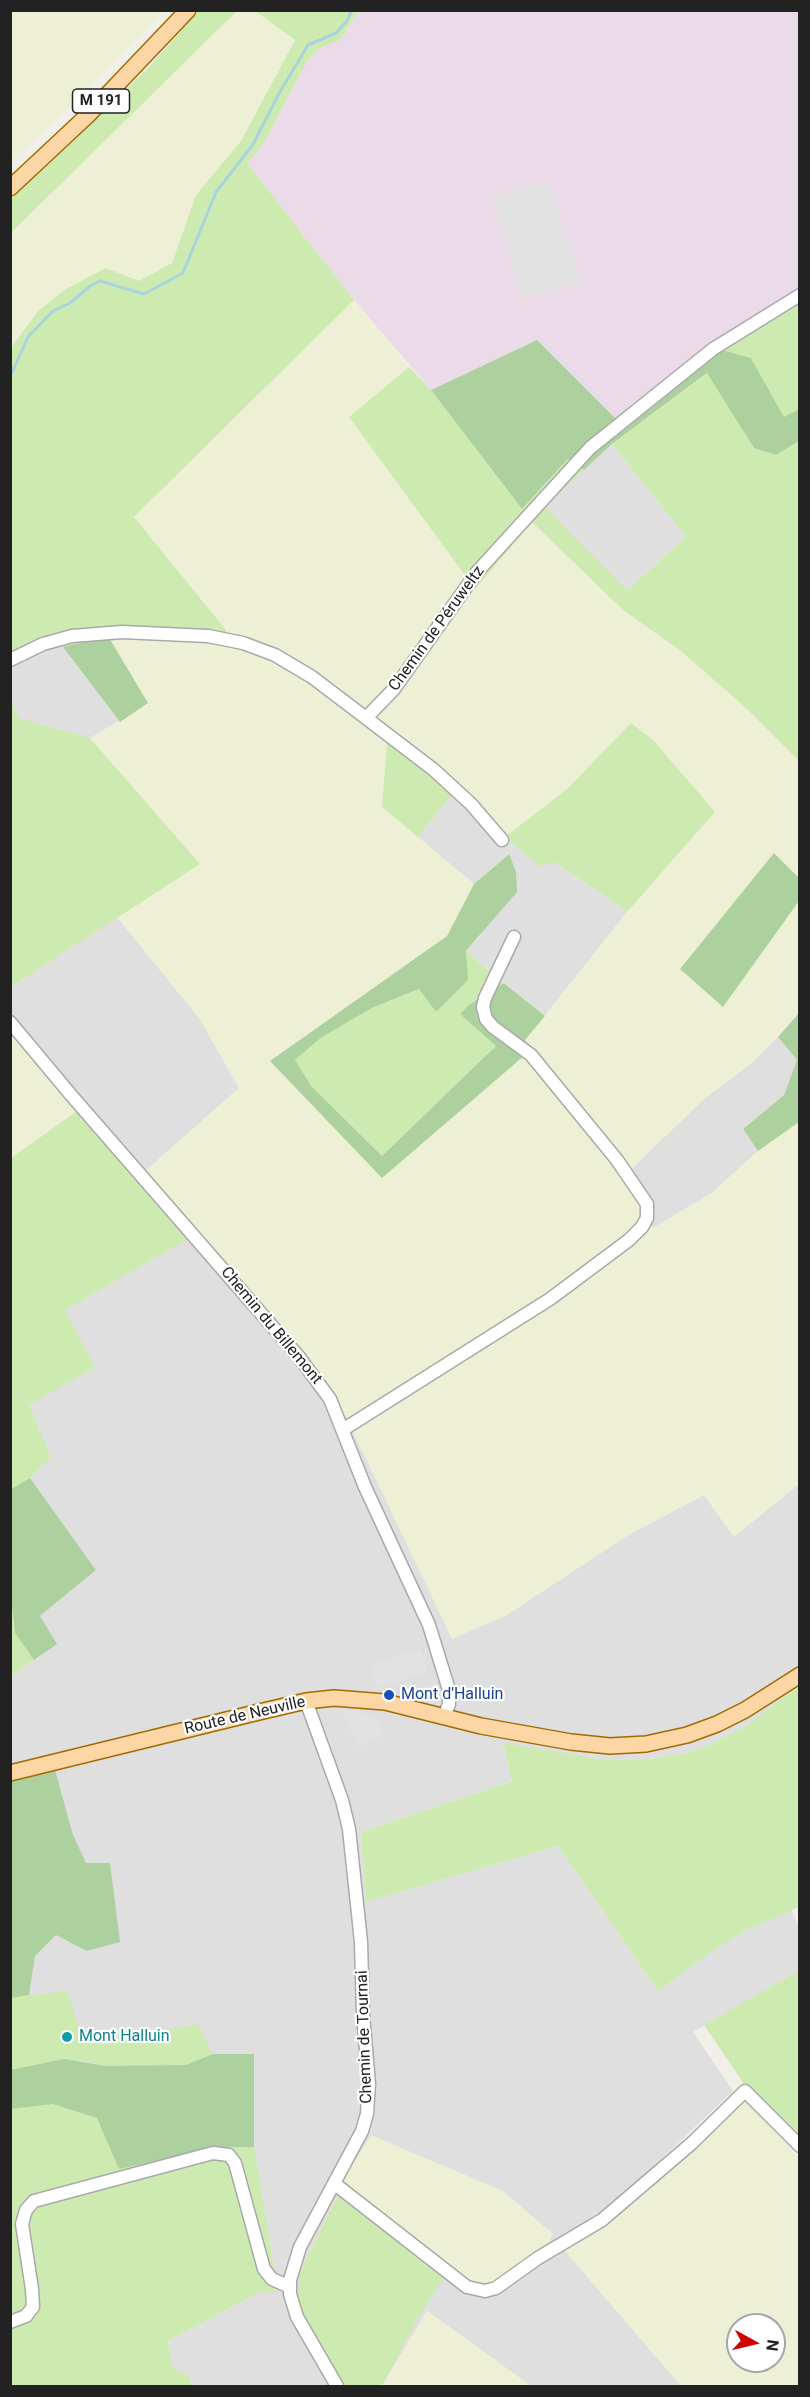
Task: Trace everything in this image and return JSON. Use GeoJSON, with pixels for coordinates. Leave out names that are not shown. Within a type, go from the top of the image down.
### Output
{"type":"FeatureCollection","features":[{"type":"Feature","properties":{"kind":"main road","name":"M 191"},"geometry":{"type":"LineString","coordinates":[[10,188],[88,115],[188,10]]}},
{"type":"Feature","properties":{"kind":"main road","name":"Route de Neuville"},"geometry":{"type":"LineString","coordinates":[[10,1773],[306,1701],[334,1698],[372,1700],[481,1726],[516,1739],[580,1751],[619,1754],[655,1751],[703,1738],[733,1725],[788,1688],[798,1676]]}},
{"type":"Feature","properties":{"kind":"street","name":"Chemin de Péruweltz"},"geometry":{"type":"LineString","coordinates":[[366,718],[393,689],[477,572],[584,453],[696,362],[800,295]]}},
{"type":"Feature","properties":{"kind":"street"},"geometry":{"type":"LineString","coordinates":[[10,660],[44,644],[72,636],[122,632],[208,636],[243,643],[275,655],[312,677],[366,718],[434,770],[477,810],[502,840]]}},
{"type":"Feature","properties":{"kind":"street"},"geometry":{"type":"LineString","coordinates":[[344,1429],[550,1299],[629,1240],[642,1227],[646,1218],[647,1204],[617,1160],[531,1055],[493,1027],[486,1019],[483,1007],[485,998],[514,937]]}},
{"type":"Feature","properties":{"kind":"street","name":"Chemin du Billemont"},"geometry":{"type":"LineString","coordinates":[[10,1022],[70,1095],[304,1363],[330,1399],[369,1496],[429,1625],[449,1690],[449,1704],[444,1717]]}},
{"type":"Feature","properties":{"kind":"street","name":"Chemin de Tournai"},"geometry":{"type":"LineString","coordinates":[[306,1701],[347,1820],[361,1942],[363,2015],[369,2084],[368,2106],[362,2132],[296,2257],[290,2287],[300,2325],[337,2386]]}},
{"type":"Feature","properties":{"kind":"street"},"geometry":{"type":"LineString","coordinates":[[335,2184],[467,2287],[485,2291],[496,2288],[532,2262],[602,2220],[692,2143],[745,2091],[800,2146]]}},
{"type":"Feature","properties":{"kind":"street"},"geometry":{"type":"LineString","coordinates":[[10,2322],[26,2316],[33,2307],[22,2224],[26,2210],[34,2201],[213,2153],[229,2155],[235,2163],[264,2269],[272,2279],[290,2287]]}},
{"type":"Feature","properties":{"kind":"shaded area"},"geometry":{"type":"Polygon","coordinates":[[[358,11],[799,11],[799,289],[708,346],[615,418],[537,340],[431,390],[354,300],[247,163],[263,145],[306,63],[318,49],[341,39],[358,11]]]}},
{"type":"Feature","properties":{"kind":"shaded area"},"geometry":{"type":"Polygon","coordinates":[[[548,180],[580,282],[522,299],[492,198],[548,180]]]}},
{"type":"Feature","properties":{"kind":"shaded area"},"geometry":{"type":"Polygon","coordinates":[[[612,444],[686,537],[627,590],[544,507],[612,444]]]}},
{"type":"Feature","properties":{"kind":"shaded area"},"geometry":{"type":"Polygon","coordinates":[[[52,633],[120,722],[90,738],[18,718],[11,699],[10,655],[52,633]]]}},
{"type":"Feature","properties":{"kind":"shaded area"},"geometry":{"type":"Polygon","coordinates":[[[458,788],[555,862],[627,912],[545,1016],[466,951],[480,937],[508,854],[474,884],[418,837],[458,788]]]}},
{"type":"Feature","properties":{"kind":"shaded area"},"geometry":{"type":"Polygon","coordinates":[[[117,917],[200,1019],[239,1088],[145,1172],[309,1357],[346,1417],[630,1534],[704,1495],[734,1536],[799,1484],[799,1686],[746,1726],[708,1745],[685,1753],[650,1759],[605,1760],[503,1744],[512,1781],[361,1832],[366,1902],[558,1846],[658,1991],[717,1947],[791,1909],[799,1927],[799,1970],[693,2032],[733,2091],[618,2200],[556,2240],[681,2386],[531,2386],[427,2311],[383,2384],[379,2386],[192,2386],[188,2374],[173,2369],[168,2341],[262,2291],[278,2291],[28,2106],[11,2109],[11,1677],[56,1644],[40,1616],[96,1570],[30,1478],[50,1457],[29,1405],[65,1310],[77,1111],[11,1034],[11,987],[117,917]]]}},
{"type":"Feature","properties":{"kind":"shaded area"},"geometry":{"type":"Polygon","coordinates":[[[778,1037],[797,1060],[784,1095],[743,1129],[758,1151],[712,1193],[653,1228],[623,1177],[704,1099],[753,1062],[778,1037]]]}},
{"type":"Feature","properties":{"kind":"shaded area"},"geometry":{"type":"Polygon","coordinates":[[[421,1649],[427,1672],[378,1687],[371,1664],[421,1649]]]}},
{"type":"Feature","properties":{"kind":"shaded area"},"geometry":{"type":"Polygon","coordinates":[[[341,1709],[376,1716],[383,1736],[358,1747],[341,1709]]]}},
{"type":"Feature","properties":{"kind":"green space"},"geometry":{"type":"Polygon","coordinates":[[[11,10],[166,11],[45,131],[11,161],[11,10]]]}},
{"type":"Feature","properties":{"kind":"green space"},"geometry":{"type":"Polygon","coordinates":[[[199,11],[237,11],[11,233],[11,199],[146,70],[199,11]]]}},
{"type":"Feature","properties":{"kind":"green space"},"geometry":{"type":"Polygon","coordinates":[[[237,11],[255,11],[295,40],[241,141],[196,195],[172,263],[139,281],[64,290],[38,311],[11,348],[11,233],[237,11]]]}},
{"type":"Feature","properties":{"kind":"green space"},"geometry":{"type":"Polygon","coordinates":[[[255,11],[358,11],[341,39],[318,49],[306,63],[263,145],[247,163],[354,300],[134,517],[226,630],[226,644],[207,639],[109,636],[63,647],[52,633],[11,655],[11,348],[38,311],[64,290],[106,268],[139,281],[172,263],[196,195],[241,141],[295,40],[255,11]]]}},
{"type":"Feature","properties":{"kind":"green space"},"geometry":{"type":"Polygon","coordinates":[[[799,289],[799,409],[784,418],[751,358],[708,346],[799,289]]]}},
{"type":"Feature","properties":{"kind":"green space"},"geometry":{"type":"Polygon","coordinates":[[[354,300],[409,367],[349,417],[475,588],[532,521],[624,611],[681,651],[748,710],[799,761],[799,878],[774,854],[680,969],[723,1007],[799,901],[799,1013],[753,1062],[704,1099],[631,1169],[525,1040],[627,912],[715,812],[568,788],[505,837],[441,773],[382,807],[474,884],[447,936],[270,1061],[526,1053],[640,1199],[642,1212],[653,1228],[712,1193],[758,1151],[799,1122],[799,1484],[734,1537],[704,1495],[630,1534],[507,1615],[452,1639],[346,1417],[309,1357],[145,1171],[239,1088],[200,1019],[117,917],[200,864],[90,738],[148,703],[108,636],[226,630],[134,517],[354,300]]]}},
{"type":"Feature","properties":{"kind":"green space"},"geometry":{"type":"Polygon","coordinates":[[[537,340],[615,418],[708,346],[751,358],[784,417],[799,409],[799,441],[776,455],[754,448],[707,373],[612,444],[584,470],[568,459],[522,509],[431,390],[537,340]]]}},
{"type":"Feature","properties":{"kind":"green space"},"geometry":{"type":"Polygon","coordinates":[[[409,367],[431,390],[522,509],[568,459],[584,470],[545,507],[627,590],[686,537],[612,444],[708,373],[754,448],[776,455],[799,441],[799,761],[748,710],[681,651],[624,611],[532,522],[475,589],[349,417],[409,367]]]}},
{"type":"Feature","properties":{"kind":"green space"},"geometry":{"type":"Polygon","coordinates":[[[108,636],[148,703],[120,722],[63,647],[108,636]]]}},
{"type":"Feature","properties":{"kind":"green space"},"geometry":{"type":"Polygon","coordinates":[[[11,699],[19,718],[90,738],[200,864],[11,987],[11,699]]]}},
{"type":"Feature","properties":{"kind":"green space"},"geometry":{"type":"Polygon","coordinates":[[[631,723],[653,740],[715,812],[627,912],[555,862],[539,866],[505,837],[568,788],[631,723]]]}},
{"type":"Feature","properties":{"kind":"green space"},"geometry":{"type":"Polygon","coordinates":[[[394,734],[458,788],[418,837],[382,807],[387,744],[394,734]]]}},
{"type":"Feature","properties":{"kind":"green space"},"geometry":{"type":"Polygon","coordinates":[[[774,853],[799,878],[799,901],[723,1007],[680,969],[774,853]]]}},
{"type":"Feature","properties":{"kind":"green space"},"geometry":{"type":"Polygon","coordinates":[[[509,854],[516,872],[517,892],[466,951],[468,980],[436,1012],[419,989],[372,1008],[322,1037],[295,1060],[312,1087],[382,1156],[496,1046],[460,1014],[470,1004],[504,983],[545,1016],[525,1040],[532,1049],[382,1178],[270,1061],[447,936],[474,884],[509,854]]]}},
{"type":"Feature","properties":{"kind":"green space"},"geometry":{"type":"Polygon","coordinates":[[[466,951],[504,983],[470,1004],[497,1046],[382,1156],[312,1087],[295,1060],[322,1037],[372,1008],[420,989],[436,1012],[466,951]]]}},
{"type":"Feature","properties":{"kind":"green space"},"geometry":{"type":"Polygon","coordinates":[[[799,1013],[799,1122],[758,1151],[743,1129],[784,1095],[797,1060],[778,1037],[799,1013]]]}},
{"type":"Feature","properties":{"kind":"green space"},"geometry":{"type":"Polygon","coordinates":[[[10,1034],[77,1111],[11,1159],[10,1159],[10,1034]]]}},
{"type":"Feature","properties":{"kind":"green space"},"geometry":{"type":"Polygon","coordinates":[[[77,1111],[189,1238],[65,1310],[95,1367],[29,1405],[51,1457],[30,1478],[11,1489],[10,1159],[77,1111]]]}},
{"type":"Feature","properties":{"kind":"green space"},"geometry":{"type":"Polygon","coordinates":[[[30,1478],[96,1570],[40,1616],[57,1644],[34,1660],[15,1633],[10,1590],[11,1489],[30,1478]]]}},
{"type":"Feature","properties":{"kind":"green space"},"geometry":{"type":"Polygon","coordinates":[[[10,1590],[15,1633],[34,1660],[11,1677],[10,1590]]]}},
{"type":"Feature","properties":{"kind":"green space"},"geometry":{"type":"Polygon","coordinates":[[[799,1686],[799,1907],[749,1929],[718,1947],[658,1991],[558,1846],[366,1902],[361,1832],[512,1781],[503,1743],[605,1760],[650,1759],[685,1753],[708,1745],[746,1726],[799,1686]]]}},
{"type":"Feature","properties":{"kind":"green space"},"geometry":{"type":"Polygon","coordinates":[[[55,1770],[73,1835],[86,1863],[110,1863],[120,1942],[87,1951],[56,1935],[35,1956],[29,1995],[11,1998],[10,1780],[55,1770]]]}},
{"type":"Feature","properties":{"kind":"green space"},"geometry":{"type":"Polygon","coordinates":[[[799,1970],[799,2138],[744,2084],[704,2025],[799,1970]]]}},
{"type":"Feature","properties":{"kind":"green space"},"geometry":{"type":"Polygon","coordinates":[[[67,1991],[84,2043],[198,2024],[213,2054],[186,2065],[105,2066],[85,2061],[41,2063],[11,2070],[10,1998],[67,1991]]]}},
{"type":"Feature","properties":{"kind":"green space"},"geometry":{"type":"Polygon","coordinates":[[[213,2054],[254,2054],[254,2147],[220,2147],[119,2169],[97,2118],[53,2104],[11,2109],[10,2070],[64,2059],[105,2066],[186,2065],[213,2054]]]}},
{"type":"Feature","properties":{"kind":"green space"},"geometry":{"type":"Polygon","coordinates":[[[744,2099],[799,2158],[799,2386],[681,2386],[565,2251],[606,2223],[744,2099]]]}},
{"type":"Feature","properties":{"kind":"green space"},"geometry":{"type":"Polygon","coordinates":[[[53,2104],[97,2118],[220,2147],[254,2147],[278,2292],[262,2291],[168,2341],[173,2369],[188,2374],[192,2386],[11,2386],[11,2109],[53,2104]]]}},
{"type":"Feature","properties":{"kind":"green space"},"geometry":{"type":"Polygon","coordinates":[[[371,2135],[503,2191],[553,2234],[545,2248],[490,2287],[473,2284],[360,2198],[343,2180],[371,2135]]]}},
{"type":"Feature","properties":{"kind":"green space"},"geometry":{"type":"Polygon","coordinates":[[[338,2196],[446,2275],[420,2314],[383,2384],[379,2386],[344,2386],[310,2330],[298,2300],[300,2272],[338,2196]]]}},
{"type":"Feature","properties":{"kind":"green space"},"geometry":{"type":"Polygon","coordinates":[[[427,2311],[531,2386],[379,2386],[383,2384],[427,2311]]]}},
{"type":"Feature","properties":{"kind":"waterway"},"geometry":{"type":"LineString","coordinates":[[10,377],[28,337],[53,311],[70,303],[90,286],[100,281],[144,294],[183,273],[216,192],[252,146],[308,45],[336,33],[347,21],[352,10]]}},
{"type":"Feature","properties":{"kind":"place","name":"Mont d'Halluin"},"geometry":{"type":"Point","coordinates":[389,1695]}},
{"type":"Feature","properties":{"kind":"place","name":"Mont Halluin"},"geometry":{"type":"Point","coordinates":[67,2037]}}]}
